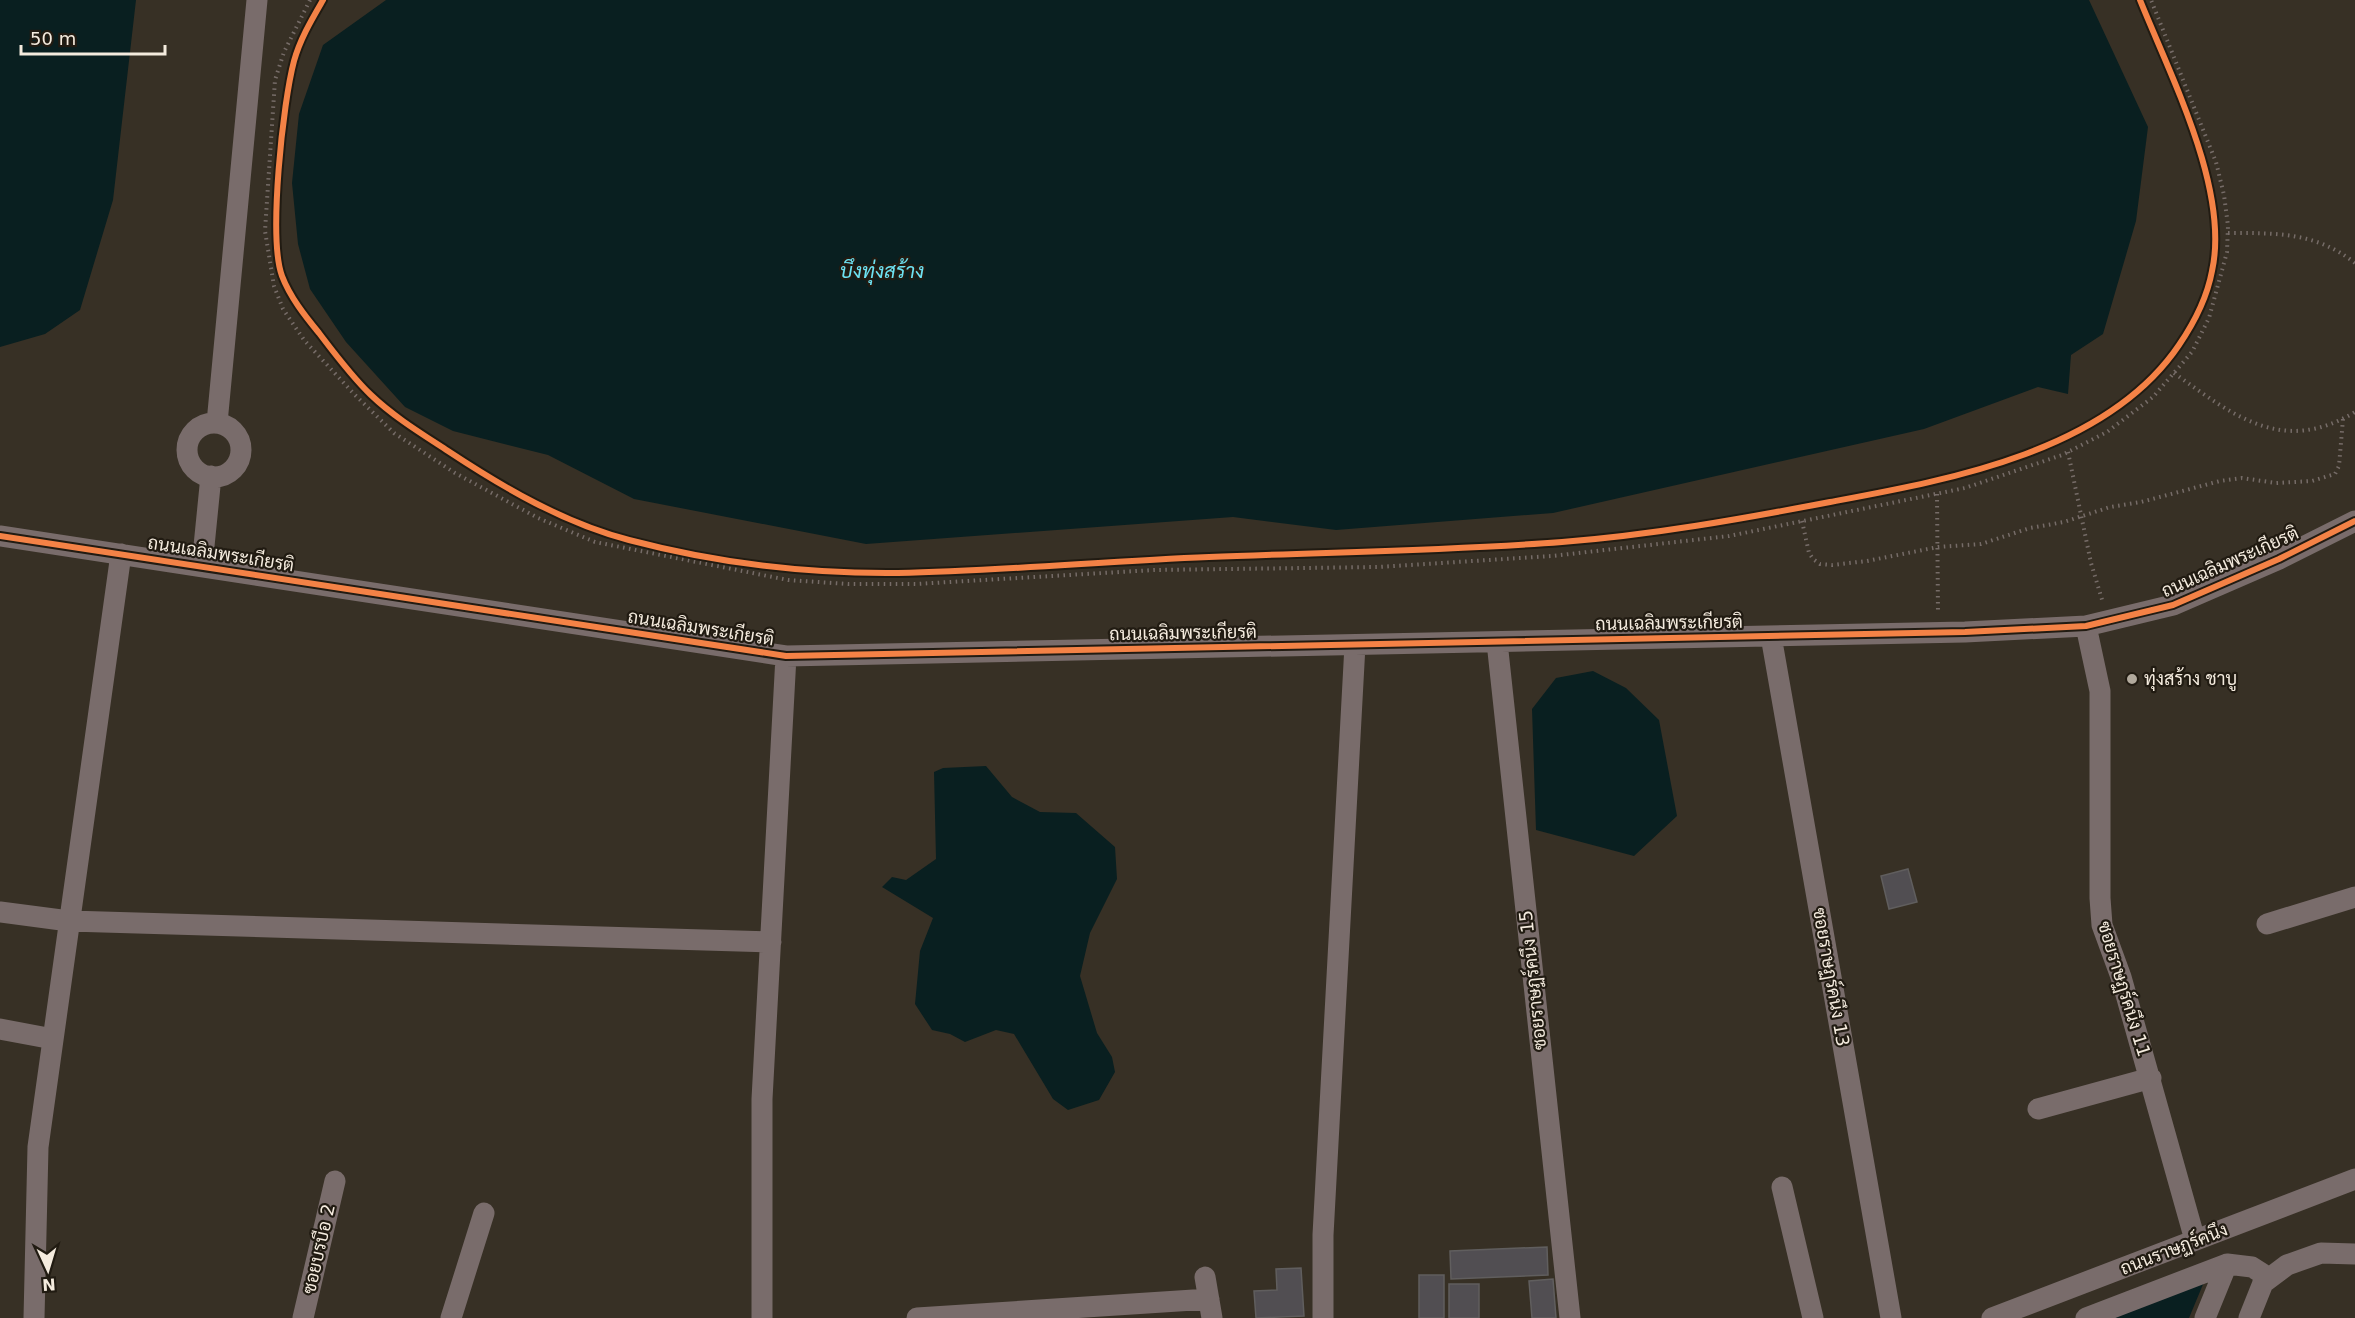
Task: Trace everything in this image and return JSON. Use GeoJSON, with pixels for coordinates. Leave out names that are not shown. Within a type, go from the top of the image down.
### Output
{"type":"FeatureCollection","features":[{"type":"Feature","properties":{"kind":"street"},"geometry":{"type":"LineString","coordinates":[[217,423],[257,0]]}},
{"type":"Feature","properties":{"kind":"street"},"geometry":{"type":"LineString","coordinates":[[217,423],[232,430],[237,436],[241,453],[234,468],[219,476],[211,476],[194,468],[187,451],[192,434],[207,424],[217,423]]}},
{"type":"Feature","properties":{"kind":"street"},"geometry":{"type":"LineString","coordinates":[[202,566],[211,476]]}},
{"type":"Feature","properties":{"kind":"street","name":"ถนนเฉลิมพระเกียรติ"},"geometry":{"type":"LineString","coordinates":[[0,536],[786,656],[1939,633],[2086,626],[2173,606],[2279,559],[2355,521]]}},
{"type":"Feature","properties":{"kind":"street"},"geometry":{"type":"LineString","coordinates":[[34,1318],[38,1147],[121,554]]}},
{"type":"Feature","properties":{"kind":"street","name":"ซอยราษฏร์คนึง 11"},"geometry":{"type":"LineString","coordinates":[[2086,626],[2100,691],[2102,926],[2121,977],[2151,1078],[2195,1240]]}},
{"type":"Feature","properties":{"kind":"street","name":"ซอยราษฏร์คนึง 13"},"geometry":{"type":"LineString","coordinates":[[1771,636],[1891,1318]]}},
{"type":"Feature","properties":{"kind":"street","name":"ซอยราษฏร์คนึง 15"},"geometry":{"type":"LineString","coordinates":[[1497,642],[1570,1318]]}},
{"type":"Feature","properties":{"kind":"street"},"geometry":{"type":"LineString","coordinates":[[1323,1318],[1323,1235],[1355,645]]}},
{"type":"Feature","properties":{"kind":"street"},"geometry":{"type":"LineString","coordinates":[[762,1318],[762,1099],[786,656]]}},
{"type":"Feature","properties":{"kind":"street"},"geometry":{"type":"LineString","coordinates":[[2267,924],[2355,897]]}},
{"type":"Feature","properties":{"kind":"street"},"geometry":{"type":"LineString","coordinates":[[0,912],[69,921],[771,942]]}},
{"type":"Feature","properties":{"kind":"street"},"geometry":{"type":"LineString","coordinates":[[0,1029],[52,1039]]}},
{"type":"Feature","properties":{"kind":"street"},"geometry":{"type":"LineString","coordinates":[[2038,1108],[2151,1078]]}},
{"type":"Feature","properties":{"kind":"street","name":"ถนนราษฏร์คนึง"},"geometry":{"type":"LineString","coordinates":[[1992,1318],[2355,1179]]}},
{"type":"Feature","properties":{"kind":"street","name":"ซอยบรบือ 2"},"geometry":{"type":"LineString","coordinates":[[303,1318],[335,1180]]}},
{"type":"Feature","properties":{"kind":"street"},"geometry":{"type":"LineString","coordinates":[[1782,1187],[1813,1318]]}},
{"type":"Feature","properties":{"kind":"street"},"geometry":{"type":"LineString","coordinates":[[451,1318],[484,1213]]}},
{"type":"Feature","properties":{"kind":"street"},"geometry":{"type":"LineString","coordinates":[[2263,1283],[2288,1265],[2321,1253],[2355,1254]]}},
{"type":"Feature","properties":{"kind":"street"},"geometry":{"type":"LineString","coordinates":[[2205,1318],[2227,1264]]}},
{"type":"Feature","properties":{"kind":"street"},"geometry":{"type":"LineString","coordinates":[[2086,1318],[2227,1264],[2252,1267],[2263,1274],[2263,1283],[2249,1318]]}},
{"type":"Feature","properties":{"kind":"street"},"geometry":{"type":"LineString","coordinates":[[917,1318],[1211,1309],[1205,1277]]}},
{"type":"Feature","properties":{"kind":"path"},"geometry":{"type":"LineString","coordinates":[[310,0],[284,52],[275,80],[264,231],[274,286],[283,309],[304,340],[394,433],[455,473],[538,518],[595,542],[788,580],[848,584],[916,584],[1154,570],[1378,567],[1552,556],[1729,536],[1965,488],[2068,452],[2107,432],[2153,397],[2192,352],[2210,318],[2223,271],[2228,233],[2224,195],[2216,162],[2151,0]]}},
{"type":"Feature","properties":{"kind":"path"},"geometry":{"type":"LineString","coordinates":[[2228,233],[2273,233],[2307,238],[2338,249],[2355,263]]}},
{"type":"Feature","properties":{"kind":"path"},"geometry":{"type":"LineString","coordinates":[[2174,373],[2231,414],[2253,424],[2283,431],[2310,430],[2343,419],[2355,412]]}},
{"type":"Feature","properties":{"kind":"path"},"geometry":{"type":"LineString","coordinates":[[1802,521],[1809,553],[1813,559],[1820,564],[1832,565],[1867,561],[1938,547],[1981,544],[2030,528],[2064,522],[2220,481],[2242,478],[2276,483],[2312,482],[2335,474],[2339,466],[2343,419]]}},
{"type":"Feature","properties":{"kind":"path"},"geometry":{"type":"LineString","coordinates":[[2068,452],[2091,563],[2108,621]]}},
{"type":"Feature","properties":{"kind":"path"},"geometry":{"type":"LineString","coordinates":[[1937,494],[1939,633]]}},
{"type":"Feature","properties":{"kind":"path"},"geometry":{"type":"LineString","coordinates":[[635,542],[654,546]]}},
{"type":"Feature","properties":{"kind":"path"},"geometry":{"type":"LineString","coordinates":[[673,549],[727,560]]}},
{"type":"Feature","properties":{"kind":"water"},"geometry":{"type":"Polygon","coordinates":[[[0,0],[136,0],[113,200],[80,310],[45,334],[0,347],[0,0]]]}},
{"type":"Feature","properties":{"kind":"water","name":"บึงทุ่งสร้าง"},"geometry":{"type":"Polygon","coordinates":[[[386,0],[2089,0],[2148,127],[2136,221],[2103,334],[2071,355],[2068,394],[2038,387],[1924,429],[1553,513],[1336,530],[1233,517],[866,544],[634,499],[548,455],[453,431],[405,407],[346,342],[310,289],[298,244],[292,183],[299,114],[323,45],[386,0]]]}},
{"type":"Feature","properties":{"kind":"water"},"geometry":{"type":"Polygon","coordinates":[[[1593,671],[1626,688],[1659,720],[1677,816],[1634,856],[1536,830],[1532,709],[1556,678],[1593,671]]]}},
{"type":"Feature","properties":{"kind":"water"},"geometry":{"type":"Polygon","coordinates":[[[986,766],[1012,797],[1040,812],[1076,813],[1115,847],[1117,879],[1090,933],[1080,976],[1097,1033],[1112,1057],[1115,1072],[1099,1100],[1068,1110],[1053,1099],[1014,1034],[996,1030],[965,1042],[950,1034],[932,1030],[915,1004],[920,951],[933,918],[882,887],[892,877],[906,880],[936,859],[934,772],[943,768],[986,766]]]}},
{"type":"Feature","properties":{"kind":"water"},"geometry":{"type":"Polygon","coordinates":[[[2204,1282],[2189,1318],[2114,1318],[2204,1282]]]}},
{"type":"Feature","properties":{"kind":"building"},"geometry":{"type":"Polygon","coordinates":[[[1908,869],[1917,902],[1889,909],[1881,876],[1908,869]]]}},
{"type":"Feature","properties":{"kind":"building"},"geometry":{"type":"Polygon","coordinates":[[[1547,1247],[1548,1275],[1451,1279],[1450,1251],[1547,1247]]]}},
{"type":"Feature","properties":{"kind":"building"},"geometry":{"type":"Polygon","coordinates":[[[1301,1268],[1304,1316],[1256,1318],[1254,1291],[1277,1290],[1276,1269],[1301,1268]]]}},
{"type":"Feature","properties":{"kind":"building"},"geometry":{"type":"Polygon","coordinates":[[[1419,1275],[1444,1275],[1444,1318],[1419,1318],[1419,1275]]]}},
{"type":"Feature","properties":{"kind":"building"},"geometry":{"type":"Polygon","coordinates":[[[1553,1279],[1556,1318],[1532,1318],[1529,1281],[1553,1279]]]}},
{"type":"Feature","properties":{"kind":"building"},"geometry":{"type":"Polygon","coordinates":[[[1449,1284],[1479,1284],[1479,1318],[1449,1318],[1449,1284]]]}},
{"type":"Feature","properties":{"kind":"cycle path"},"geometry":{"type":"LineString","coordinates":[[323,0],[300,45],[290,80],[279,170],[276,232],[278,258],[282,276],[298,306],[364,388],[408,425],[469,465],[535,503],[605,533],[662,548],[729,561],[762,566],[864,573],[1474,547],[1562,542],[1629,535],[1696,526],[1924,483],[1973,471],[2022,455],[2068,436],[2111,412],[2148,382],[2190,328],[2203,300],[2212,271],[2215,239],[2213,205],[2205,169],[2181,97],[2140,0]]}},
{"type":"Feature","properties":{"kind":"cycle path"},"geometry":{"type":"LineString","coordinates":[[0,536],[786,656],[1965,632],[2086,626],[2173,605],[2279,559],[2355,521]]}},
{"type":"Feature","properties":{"kind":"place","name":"ทุ่งสร้าง ชาบู"},"geometry":{"type":"Point","coordinates":[2132,679]}}]}
